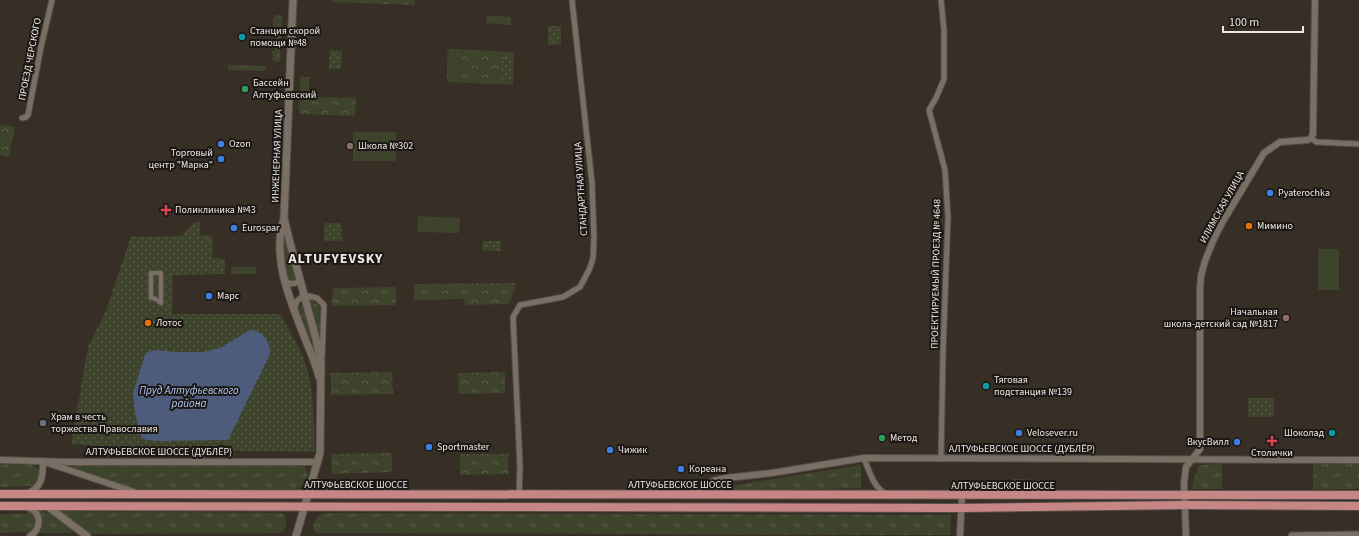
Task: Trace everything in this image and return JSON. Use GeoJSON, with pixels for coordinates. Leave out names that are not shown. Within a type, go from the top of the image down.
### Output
{"type":"FeatureCollection","features":[{"type":"Feature","properties":{"kind":"main road","name":"ИНЖЕНЕРНАЯ УЛИЦА"},"geometry":{"type":"LineString","coordinates":[[293,0],[284,218],[280,247],[284,279],[316,367],[321,396]]}},
{"type":"Feature","properties":{"kind":"main road","name":"ИНЖЕНЕРНАЯ УЛИЦА"},"geometry":{"type":"LineString","coordinates":[[284,218],[321,362],[321,447],[296,536]]}},
{"type":"Feature","properties":{"kind":"main road","name":"АЛТУФЬЕВСКОЕ ШОССЕ"},"geometry":{"type":"LineString","coordinates":[[0,494],[1359,496]]}},
{"type":"Feature","properties":{"kind":"main road","name":"АЛТУФЬЕВСКОЕ ШОССЕ"},"geometry":{"type":"LineString","coordinates":[[0,506],[961,508],[1185,505],[1359,506]]}},
{"type":"Feature","properties":{"kind":"main road"},"geometry":{"type":"LineString","coordinates":[[47,506],[87,536]]}},
{"type":"Feature","properties":{"kind":"main road"},"geometry":{"type":"LineString","coordinates":[[1292,536],[1359,535]]}},
{"type":"Feature","properties":{"kind":"street","name":"ПРОЕЗД ЧЕРСКОГО"},"geometry":{"type":"LineString","coordinates":[[22,118],[28,115],[41,46],[52,0]]}},
{"type":"Feature","properties":{"kind":"street","name":"СТАНДАРТНАЯ УЛИЦА"},"geometry":{"type":"LineString","coordinates":[[519,495],[520,467],[514,317],[520,305],[563,297],[580,287],[590,268],[593,258],[594,237],[592,183],[572,0]]}},
{"type":"Feature","properties":{"kind":"street","name":"ПРОЕКТИРУЕМЫЙ ПРОЕЗД № 4648"},"geometry":{"type":"LineString","coordinates":[[941,0],[944,30],[944,80],[929,110],[945,170],[948,217],[941,459]]}},
{"type":"Feature","properties":{"kind":"street"},"geometry":{"type":"LineString","coordinates":[[1314,0],[1314,127],[1311,138],[1316,142],[1359,144]]}},
{"type":"Feature","properties":{"kind":"street","name":"ИЛИМСКАЯ УЛИЦА"},"geometry":{"type":"LineString","coordinates":[[1200,449],[1200,297],[1201,276],[1205,261],[1222,223],[1264,153],[1280,142],[1308,140],[1311,138]]}},
{"type":"Feature","properties":{"kind":"street"},"geometry":{"type":"LineString","coordinates":[[161,272],[161,297],[161,303],[154,298],[151,298],[150,273],[161,272]]}},
{"type":"Feature","properties":{"kind":"street"},"geometry":{"type":"LineString","coordinates":[[284,279],[289,284],[294,284],[298,282],[299,277]]}},
{"type":"Feature","properties":{"kind":"street"},"geometry":{"type":"LineString","coordinates":[[294,310],[297,301],[304,295],[317,298],[324,305],[321,362]]}},
{"type":"Feature","properties":{"kind":"street"},"geometry":{"type":"LineString","coordinates":[[1186,536],[1184,484],[1186,467],[1200,449]]}},
{"type":"Feature","properties":{"kind":"street"},"geometry":{"type":"LineString","coordinates":[[1200,449],[1202,455],[1207,459]]}},
{"type":"Feature","properties":{"kind":"street","name":"АЛТУФЬЕВСКОЕ ШОССЕ (ДУБЛЁР)"},"geometry":{"type":"LineString","coordinates":[[692,495],[702,487],[726,478],[772,473],[864,458],[1193,458],[1359,460]]}},
{"type":"Feature","properties":{"kind":"street"},"geometry":{"type":"LineString","coordinates":[[864,458],[875,484],[881,492],[888,496]]}},
{"type":"Feature","properties":{"kind":"street","name":"АЛТУФЬЕВСКОЕ ШОССЕ (ДУБЛЁР)"},"geometry":{"type":"LineString","coordinates":[[0,460],[43,462],[318,462]]}},
{"type":"Feature","properties":{"kind":"street"},"geometry":{"type":"LineString","coordinates":[[22,494],[34,490],[39,485],[42,478],[43,462],[148,495]]}},
{"type":"Feature","properties":{"kind":"street"},"geometry":{"type":"LineString","coordinates":[[65,469],[66,462]]}},
{"type":"Feature","properties":{"kind":"street"},"geometry":{"type":"LineString","coordinates":[[960,536],[962,496]]}},
{"type":"Feature","properties":{"kind":"street"},"geometry":{"type":"LineString","coordinates":[[22,506],[33,509],[38,516],[38,528],[36,532],[30,536]]}},
{"type":"Feature","properties":{"kind":"green space"},"geometry":{"type":"Polygon","coordinates":[[[333,0],[415,0],[415,5],[333,2],[333,0]]]}},
{"type":"Feature","properties":{"kind":"green space"},"geometry":{"type":"Polygon","coordinates":[[[276,15],[282,16],[280,62],[273,61],[272,51],[275,51],[277,27],[273,27],[273,19],[276,15]]]}},
{"type":"Feature","properties":{"kind":"green space"},"geometry":{"type":"Polygon","coordinates":[[[486,16],[511,17],[511,25],[486,23],[486,16]]]}},
{"type":"Feature","properties":{"kind":"green space"},"geometry":{"type":"Polygon","coordinates":[[[548,26],[561,26],[561,45],[548,45],[548,26]]]}},
{"type":"Feature","properties":{"kind":"green space"},"geometry":{"type":"Polygon","coordinates":[[[448,49],[514,52],[514,58],[501,58],[500,79],[513,80],[513,85],[447,82],[447,73],[460,74],[461,58],[447,57],[448,49]]]}},
{"type":"Feature","properties":{"kind":"green space"},"geometry":{"type":"Polygon","coordinates":[[[330,50],[342,51],[341,69],[329,69],[330,50]]]}},
{"type":"Feature","properties":{"kind":"green space"},"geometry":{"type":"Polygon","coordinates":[[[447,57],[461,58],[460,74],[447,73],[447,57]]]}},
{"type":"Feature","properties":{"kind":"green space"},"geometry":{"type":"Polygon","coordinates":[[[501,58],[514,58],[513,80],[500,80],[501,58]]]}},
{"type":"Feature","properties":{"kind":"green space"},"geometry":{"type":"Polygon","coordinates":[[[228,65],[267,66],[264,71],[228,70],[228,65]]]}},
{"type":"Feature","properties":{"kind":"green space"},"geometry":{"type":"Polygon","coordinates":[[[300,77],[309,77],[309,97],[356,98],[355,116],[299,114],[300,77]]]}},
{"type":"Feature","properties":{"kind":"green space"},"geometry":{"type":"Polygon","coordinates":[[[0,125],[15,127],[9,157],[0,155],[0,125]]]}},
{"type":"Feature","properties":{"kind":"green space"},"geometry":{"type":"Polygon","coordinates":[[[353,132],[396,132],[396,161],[353,161],[353,132]]]}},
{"type":"Feature","properties":{"kind":"green space"},"geometry":{"type":"Polygon","coordinates":[[[418,216],[460,218],[459,233],[417,232],[418,216]]]}},
{"type":"Feature","properties":{"kind":"green space"},"geometry":{"type":"Polygon","coordinates":[[[194,222],[200,222],[200,235],[212,236],[213,258],[225,259],[225,274],[173,275],[172,314],[281,314],[302,355],[312,390],[314,452],[139,449],[71,444],[88,347],[105,313],[131,236],[182,236],[194,222]]]}},
{"type":"Feature","properties":{"kind":"green space"},"geometry":{"type":"Polygon","coordinates":[[[324,223],[341,223],[342,241],[324,241],[324,223]]]}},
{"type":"Feature","properties":{"kind":"green space"},"geometry":{"type":"Polygon","coordinates":[[[284,233],[296,278],[292,281],[288,278],[284,253],[284,233]]]}},
{"type":"Feature","properties":{"kind":"green space"},"geometry":{"type":"Polygon","coordinates":[[[483,241],[501,241],[501,251],[482,250],[483,241]]]}},
{"type":"Feature","properties":{"kind":"green space"},"geometry":{"type":"Polygon","coordinates":[[[1318,249],[1339,249],[1339,290],[1318,290],[1318,249]]]}},
{"type":"Feature","properties":{"kind":"green space"},"geometry":{"type":"Polygon","coordinates":[[[231,267],[256,267],[256,274],[231,274],[231,267]]]}},
{"type":"Feature","properties":{"kind":"green space"},"geometry":{"type":"Polygon","coordinates":[[[517,283],[509,304],[466,305],[463,299],[414,300],[414,284],[517,283]]]}},
{"type":"Feature","properties":{"kind":"green space"},"geometry":{"type":"Polygon","coordinates":[[[396,287],[396,305],[332,306],[333,288],[396,287]]]}},
{"type":"Feature","properties":{"kind":"green space"},"geometry":{"type":"Polygon","coordinates":[[[309,299],[314,300],[320,308],[320,335],[309,299]]]}},
{"type":"Feature","properties":{"kind":"green space"},"geometry":{"type":"Polygon","coordinates":[[[303,300],[312,340],[310,339],[299,311],[299,307],[303,300]]]}},
{"type":"Feature","properties":{"kind":"green space"},"geometry":{"type":"Polygon","coordinates":[[[392,372],[393,394],[331,395],[331,373],[392,372]]]}},
{"type":"Feature","properties":{"kind":"green space"},"geometry":{"type":"Polygon","coordinates":[[[505,372],[505,393],[459,394],[458,373],[505,372]]]}},
{"type":"Feature","properties":{"kind":"green space"},"geometry":{"type":"Polygon","coordinates":[[[1248,398],[1274,398],[1274,417],[1248,417],[1248,398]]]}},
{"type":"Feature","properties":{"kind":"green space"},"geometry":{"type":"Polygon","coordinates":[[[392,453],[392,472],[332,474],[331,454],[392,453]]]}},
{"type":"Feature","properties":{"kind":"green space"},"geometry":{"type":"Polygon","coordinates":[[[460,454],[508,454],[508,474],[460,475],[460,454]]]}},
{"type":"Feature","properties":{"kind":"green space"},"geometry":{"type":"Polygon","coordinates":[[[1313,463],[1359,463],[1359,489],[1313,490],[1313,463]]]}},
{"type":"Feature","properties":{"kind":"green space"},"geometry":{"type":"Polygon","coordinates":[[[0,464],[32,465],[39,470],[40,478],[38,478],[36,483],[31,486],[0,487],[0,464]]]}},
{"type":"Feature","properties":{"kind":"green space"},"geometry":{"type":"Polygon","coordinates":[[[1222,464],[1222,489],[1193,489],[1192,485],[1199,465],[1222,464]]]}},
{"type":"Feature","properties":{"kind":"green space"},"geometry":{"type":"Polygon","coordinates":[[[297,465],[305,467],[308,474],[303,486],[297,489],[133,489],[71,469],[71,467],[75,466],[297,465]]]}},
{"type":"Feature","properties":{"kind":"green space"},"geometry":{"type":"Polygon","coordinates":[[[861,465],[861,488],[703,492],[704,490],[861,465]]]}},
{"type":"Feature","properties":{"kind":"green space"},"geometry":{"type":"Polygon","coordinates":[[[1014,479],[1039,480],[1043,483],[1039,491],[1015,490],[1010,486],[1014,479]]]}},
{"type":"Feature","properties":{"kind":"green space"},"geometry":{"type":"Polygon","coordinates":[[[27,511],[35,515],[37,525],[31,532],[0,533],[0,514],[27,514],[27,511]]]}},
{"type":"Feature","properties":{"kind":"green space"},"geometry":{"type":"Polygon","coordinates":[[[39,511],[44,511],[57,517],[73,530],[72,533],[38,533],[42,522],[39,511]]]}},
{"type":"Feature","properties":{"kind":"green space"},"geometry":{"type":"Polygon","coordinates":[[[59,511],[281,513],[285,516],[286,524],[284,530],[280,533],[90,534],[59,511]]]}},
{"type":"Feature","properties":{"kind":"green space"},"geometry":{"type":"Polygon","coordinates":[[[326,513],[951,515],[950,535],[316,533],[313,528],[315,520],[318,516],[326,513]]]}},
{"type":"Feature","properties":{"kind":"water","name":"Пруд Алтуфьевского района"},"geometry":{"type":"Polygon","coordinates":[[[253,330],[260,333],[266,339],[270,354],[228,440],[159,441],[146,440],[141,437],[135,413],[133,393],[145,355],[148,352],[155,350],[203,352],[220,348],[248,331],[253,330]]]}},
{"type":"Feature","properties":{"kind":"place","name":"Станция скорой помощи №48"},"geometry":{"type":"Point","coordinates":[242,37]}},
{"type":"Feature","properties":{"kind":"place","name":"Бассейн Алтуфьевский"},"geometry":{"type":"Point","coordinates":[245,89]}},
{"type":"Feature","properties":{"kind":"place","name":"Ozon"},"geometry":{"type":"Point","coordinates":[221,144]}},
{"type":"Feature","properties":{"kind":"place","name":"Школа №302"},"geometry":{"type":"Point","coordinates":[350,146]}},
{"type":"Feature","properties":{"kind":"place","name":"Торговый центр \"Марка\""},"geometry":{"type":"Point","coordinates":[221,159]}},
{"type":"Feature","properties":{"kind":"place","name":"Pyaterochka"},"geometry":{"type":"Point","coordinates":[1270,193]}},
{"type":"Feature","properties":{"kind":"place","name":"Поликлиника №43"},"geometry":{"type":"Point","coordinates":[166,210]}},
{"type":"Feature","properties":{"kind":"place","name":"Мимино"},"geometry":{"type":"Point","coordinates":[1249,226]}},
{"type":"Feature","properties":{"kind":"place","name":"Eurospar"},"geometry":{"type":"Point","coordinates":[234,228]}},
{"type":"Feature","properties":{"kind":"place","name":"Марс"},"geometry":{"type":"Point","coordinates":[209,296]}},
{"type":"Feature","properties":{"kind":"place","name":"Начальная школа-детский сад №1817"},"geometry":{"type":"Point","coordinates":[1286,318]}},
{"type":"Feature","properties":{"kind":"place","name":"Лотос"},"geometry":{"type":"Point","coordinates":[148,323]}},
{"type":"Feature","properties":{"kind":"place","name":"Тяговая подстанция №139"},"geometry":{"type":"Point","coordinates":[986,386]}},
{"type":"Feature","properties":{"kind":"place","name":"Храм в честь торжества Православия"},"geometry":{"type":"Point","coordinates":[43,423]}},
{"type":"Feature","properties":{"kind":"place","name":"Velosever.ru"},"geometry":{"type":"Point","coordinates":[1019,433]}},
{"type":"Feature","properties":{"kind":"place","name":"Шоколад"},"geometry":{"type":"Point","coordinates":[1332,433]}},
{"type":"Feature","properties":{"kind":"place","name":"Метод"},"geometry":{"type":"Point","coordinates":[882,438]}},
{"type":"Feature","properties":{"kind":"place","name":"Столички"},"geometry":{"type":"Point","coordinates":[1272,441]}},
{"type":"Feature","properties":{"kind":"place","name":"ВкусВилл"},"geometry":{"type":"Point","coordinates":[1237,442]}},
{"type":"Feature","properties":{"kind":"place","name":"Sportmaster"},"geometry":{"type":"Point","coordinates":[429,447]}},
{"type":"Feature","properties":{"kind":"place","name":"Чижик"},"geometry":{"type":"Point","coordinates":[610,450]}},
{"type":"Feature","properties":{"kind":"place","name":"Кореана"},"geometry":{"type":"Point","coordinates":[681,469]}},
{"type":"Feature","properties":{"kind":"district","name":"ALTUFYEVSKY"},"geometry":{"type":"Point","coordinates":[336,259]}}]}
